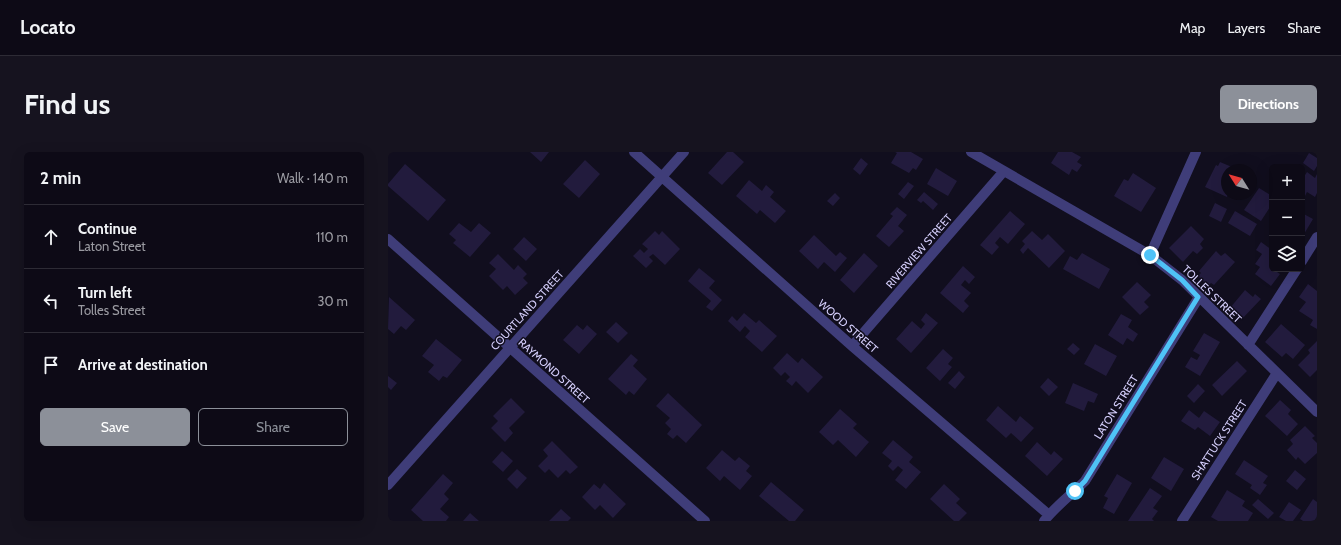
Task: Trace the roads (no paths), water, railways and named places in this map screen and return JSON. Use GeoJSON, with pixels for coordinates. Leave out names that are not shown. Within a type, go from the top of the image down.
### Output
{"type":"FeatureCollection","features":[{"type":"Feature","properties":{"kind":"street","name":"WOOD STREET"},"geometry":{"type":"LineString","coordinates":[[634,152],[1046,518]]}},
{"type":"Feature","properties":{"kind":"street","name":"COURTLAND STREET"},"geometry":{"type":"LineString","coordinates":[[388,485],[684,152]]}},
{"type":"Feature","properties":{"kind":"street","name":"TOLLES STREET"},"geometry":{"type":"LineString","coordinates":[[971,152],[1150,255],[1182,280],[1317,412]]}},
{"type":"Feature","properties":{"kind":"street"},"geometry":{"type":"LineString","coordinates":[[1150,255],[1196,152]]}},
{"type":"Feature","properties":{"kind":"street","name":"RIVERVIEW STREET"},"geometry":{"type":"LineString","coordinates":[[852,346],[1004,171]]}},
{"type":"Feature","properties":{"kind":"street"},"geometry":{"type":"LineString","coordinates":[[1305,256],[1317,237]]}},
{"type":"Feature","properties":{"kind":"street","name":"RAYMOND STREET"},"geometry":{"type":"LineString","coordinates":[[388,239],[705,521]]}},
{"type":"Feature","properties":{"kind":"street"},"geometry":{"type":"LineString","coordinates":[[1248,345],[1295,272]]}},
{"type":"Feature","properties":{"kind":"street","name":"LATON STREET"},"geometry":{"type":"LineString","coordinates":[[1046,518],[1085,481],[1198,297]]}},
{"type":"Feature","properties":{"kind":"street","name":"SHATTUCK STREET"},"geometry":{"type":"LineString","coordinates":[[1182,521],[1277,373]]}}]}
